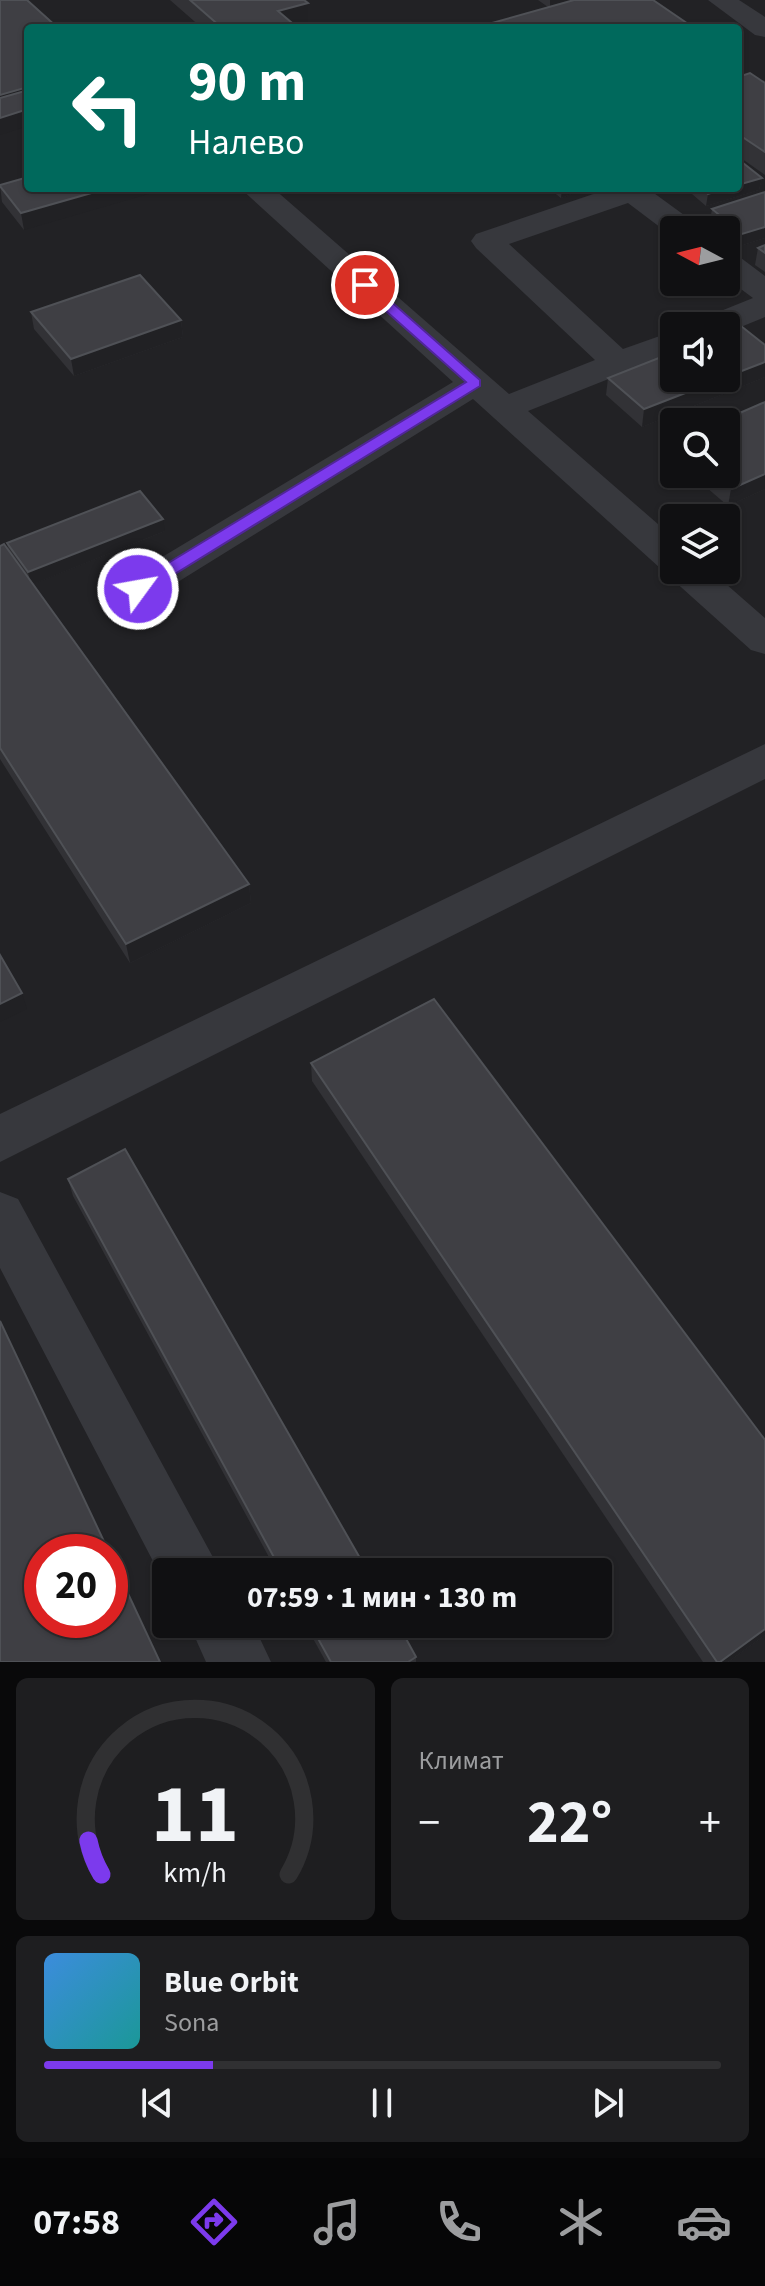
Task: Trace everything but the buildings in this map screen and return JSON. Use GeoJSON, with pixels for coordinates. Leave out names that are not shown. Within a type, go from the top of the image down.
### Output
{"type":"FeatureCollection","features":[{"type":"Feature","properties":{"kind":"lane"},"geometry":{"type":"LineString","coordinates":[[721,0],[765,29]]}},
{"type":"Feature","properties":{"kind":"lane"},"geometry":{"type":"LineString","coordinates":[[260,192],[660,547]]}},
{"type":"Feature","properties":{"kind":"lane"},"geometry":{"type":"LineString","coordinates":[[618,363],[487,241],[629,192]]}},
{"type":"Feature","properties":{"kind":"lane"},"geometry":{"type":"LineString","coordinates":[[633,192],[665,216]]}},
{"type":"Feature","properties":{"kind":"lane"},"geometry":{"type":"LineString","coordinates":[[740,273],[765,292]]}},
{"type":"Feature","properties":{"kind":"lane"},"geometry":{"type":"LineString","coordinates":[[740,315],[765,305]]}},
{"type":"Feature","properties":{"kind":"lane"},"geometry":{"type":"LineString","coordinates":[[504,408],[660,346]]}},
{"type":"Feature","properties":{"kind":"lane"},"geometry":{"type":"LineString","coordinates":[[138,589],[475,383]]}},
{"type":"Feature","properties":{"kind":"lane"},"geometry":{"type":"LineString","coordinates":[[702,584],[765,640]]}},
{"type":"Feature","properties":{"kind":"lane"},"geometry":{"type":"LineString","coordinates":[[0,1139],[765,760]]}},
{"type":"Feature","properties":{"kind":"lane"},"geometry":{"type":"LineString","coordinates":[[0,1216],[183,1558]]}},
{"type":"Feature","properties":{"kind":"lane"},"geometry":{"type":"LineString","coordinates":[[227,1638],[240,1662]]}},
{"type":"Feature","properties":{"kind":"shaded area"},"geometry":{"type":"Polygon","coordinates":[[[0,0],[765,0],[765,1662],[0,1662],[0,0]]]}},
{"type":"Feature","properties":{"kind":"route"},"geometry":{"type":"LineString","coordinates":[[138,589],[475,383],[365,285]]}}]}
